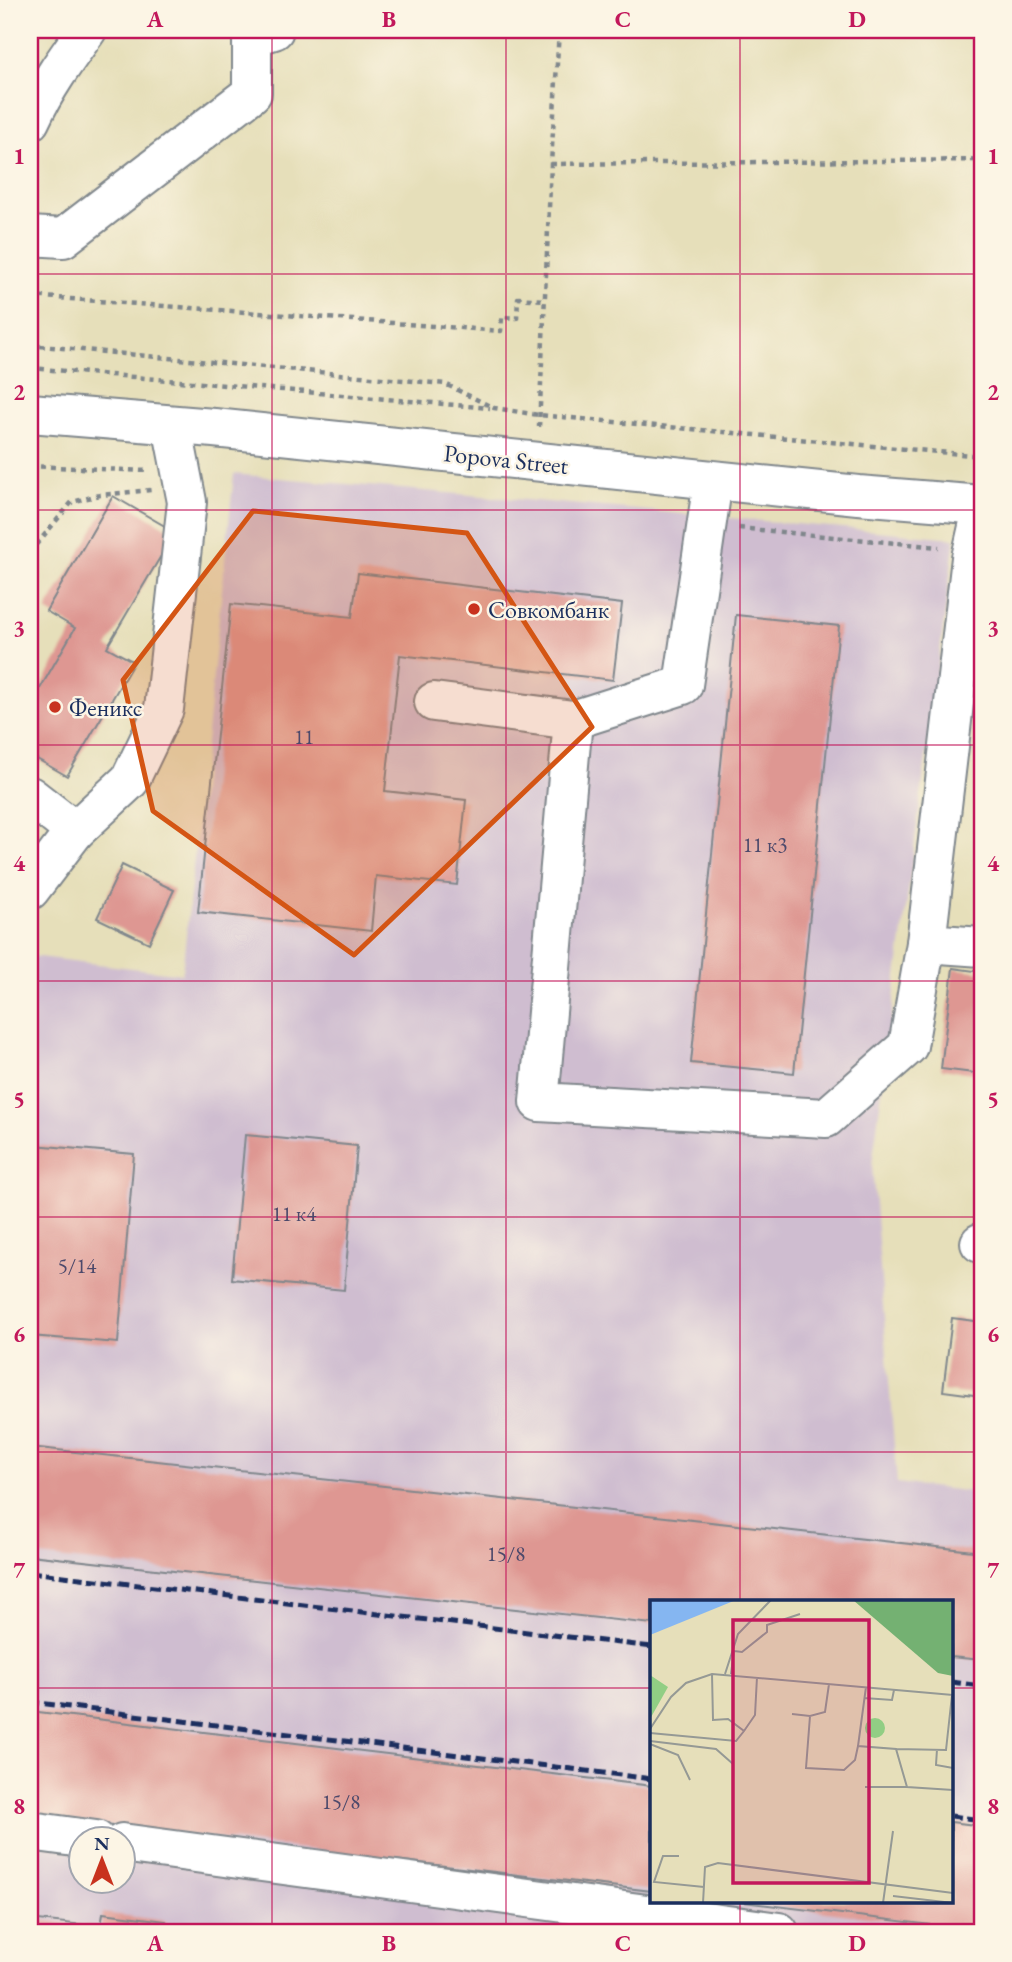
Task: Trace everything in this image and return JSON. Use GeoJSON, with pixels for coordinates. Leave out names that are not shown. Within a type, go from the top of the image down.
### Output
{"type":"FeatureCollection","features":[{"type":"Feature","properties":{"kind":"street"},"geometry":{"type":"LineString","coordinates":[[30,121],[37,104],[62,64],[87,30]]}},
{"type":"Feature","properties":{"kind":"street"},"geometry":{"type":"LineString","coordinates":[[30,236],[63,238],[252,93],[252,37],[274,30]]}},
{"type":"Feature","properties":{"kind":"street","name":"Popova Street"},"geometry":{"type":"LineString","coordinates":[[30,413],[982,507]]}},
{"type":"Feature","properties":{"kind":"street"},"geometry":{"type":"LineString","coordinates":[[30,890],[75,831],[130,780],[164,709],[187,502],[172,425]]}},
{"type":"Feature","properties":{"kind":"street"},"geometry":{"type":"LineString","coordinates":[[433,702],[573,720],[683,685],[713,481]]}},
{"type":"Feature","properties":{"kind":"street"},"geometry":{"type":"LineString","coordinates":[[573,720],[539,1102],[826,1118],[908,1046],[926,943],[982,507]]}},
{"type":"Feature","properties":{"kind":"street"},"geometry":{"type":"LineString","coordinates":[[30,796],[75,831]]}},
{"type":"Feature","properties":{"kind":"street"},"geometry":{"type":"LineString","coordinates":[[926,943],[982,947]]}},
{"type":"Feature","properties":{"kind":"street"},"geometry":{"type":"LineString","coordinates":[[30,1830],[66,1835]]}},
{"type":"Feature","properties":{"kind":"street"},"geometry":{"type":"LineString","coordinates":[[136,1845],[779,1932]]}},
{"type":"Feature","properties":{"kind":"path"},"geometry":{"type":"LineString","coordinates":[[539,415],[559,30]]}},
{"type":"Feature","properties":{"kind":"path"},"geometry":{"type":"LineString","coordinates":[[551,164],[982,160]]}},
{"type":"Feature","properties":{"kind":"path"},"geometry":{"type":"LineString","coordinates":[[30,296],[501,331],[502,317],[517,317],[519,298],[544,300]]}},
{"type":"Feature","properties":{"kind":"path"},"geometry":{"type":"LineString","coordinates":[[30,345],[445,384],[494,408]]}},
{"type":"Feature","properties":{"kind":"path"},"geometry":{"type":"LineString","coordinates":[[30,368],[494,408],[539,415],[982,456]]}},
{"type":"Feature","properties":{"kind":"path"},"geometry":{"type":"LineString","coordinates":[[30,466],[182,480]]}},
{"type":"Feature","properties":{"kind":"path"},"geometry":{"type":"LineString","coordinates":[[30,552],[72,502],[182,480]]}},
{"type":"Feature","properties":{"kind":"path"},"geometry":{"type":"LineString","coordinates":[[707,525],[975,571]]}},
{"type":"Feature","properties":{"kind":"highlighted area"},"geometry":{"type":"Polygon","coordinates":[[[253,511],[467,533],[592,727],[354,955],[153,811],[123,680],[253,511]]]}},
{"type":"Feature","properties":{"kind":"shaded area"},"geometry":{"type":"Polygon","coordinates":[[[234,474],[955,538],[872,1165],[897,1483],[982,1493],[982,1932],[30,1932],[30,956],[182,974],[234,474]]]}},
{"type":"Feature","properties":{"kind":"building"},"geometry":{"type":"Polygon","coordinates":[[[113,496],[175,532],[107,647],[134,662],[67,776],[30,755],[30,706],[75,628],[46,611],[113,496]]]}},
{"type":"Feature","properties":{"kind":"building"},"geometry":{"type":"Polygon","coordinates":[[[358,573],[622,604],[613,680],[400,655],[385,791],[466,800],[457,885],[376,876],[371,931],[198,912],[231,604],[352,617],[358,573]]]}},
{"type":"Feature","properties":{"kind":"building"},"geometry":{"type":"Polygon","coordinates":[[[736,615],[839,626],[794,1073],[691,1063],[736,615]]]}},
{"type":"Feature","properties":{"kind":"building"},"geometry":{"type":"Polygon","coordinates":[[[122,865],[174,890],[149,943],[97,918],[122,865]]]}},
{"type":"Feature","properties":{"kind":"building"},"geometry":{"type":"Polygon","coordinates":[[[953,968],[982,972],[982,1074],[941,1069],[953,968]]]}},
{"type":"Feature","properties":{"kind":"building"},"geometry":{"type":"Polygon","coordinates":[[[245,1135],[357,1146],[344,1290],[232,1279],[245,1135]]]}},
{"type":"Feature","properties":{"kind":"building"},"geometry":{"type":"Polygon","coordinates":[[[34,1145],[134,1154],[118,1343],[30,1336],[30,1195],[34,1145]]]}},
{"type":"Feature","properties":{"kind":"building"},"geometry":{"type":"Polygon","coordinates":[[[952,1318],[982,1322],[982,1396],[943,1391],[952,1318]]]}},
{"type":"Feature","properties":{"kind":"building"},"geometry":{"type":"Polygon","coordinates":[[[30,1447],[982,1552],[982,1660],[953,1657],[953,1600],[650,1600],[650,1624],[30,1555],[30,1447]]]}},
{"type":"Feature","properties":{"kind":"building"},"geometry":{"type":"Polygon","coordinates":[[[30,1711],[650,1786],[650,1891],[136,1829],[136,1826],[113,1826],[30,1816],[30,1711]]]}},
{"type":"Feature","properties":{"kind":"building"},"geometry":{"type":"Polygon","coordinates":[[[953,1822],[982,1826],[980,1931],[744,1902],[953,1902],[953,1822]]]}},
{"type":"Feature","properties":{"kind":"building"},"geometry":{"type":"Polygon","coordinates":[[[103,1913],[166,1921],[165,1932],[30,1932],[30,1919],[101,1927],[103,1913]]]}},
{"type":"Feature","properties":{"kind":"railway"},"geometry":{"type":"LineString","coordinates":[[30,1572],[650,1647]]}},
{"type":"Feature","properties":{"kind":"railway"},"geometry":{"type":"LineString","coordinates":[[953,1682],[982,1686]]}},
{"type":"Feature","properties":{"kind":"railway"},"geometry":{"type":"LineString","coordinates":[[30,1702],[650,1779]]}},
{"type":"Feature","properties":{"kind":"railway"},"geometry":{"type":"LineString","coordinates":[[953,1816],[982,1820]]}},
{"type":"Feature","properties":{"kind":"place","name":"Совкомбанк"},"geometry":{"type":"Point","coordinates":[474,609]}},
{"type":"Feature","properties":{"kind":"place","name":"Феникс"},"geometry":{"type":"Point","coordinates":[55,707]}}]}
